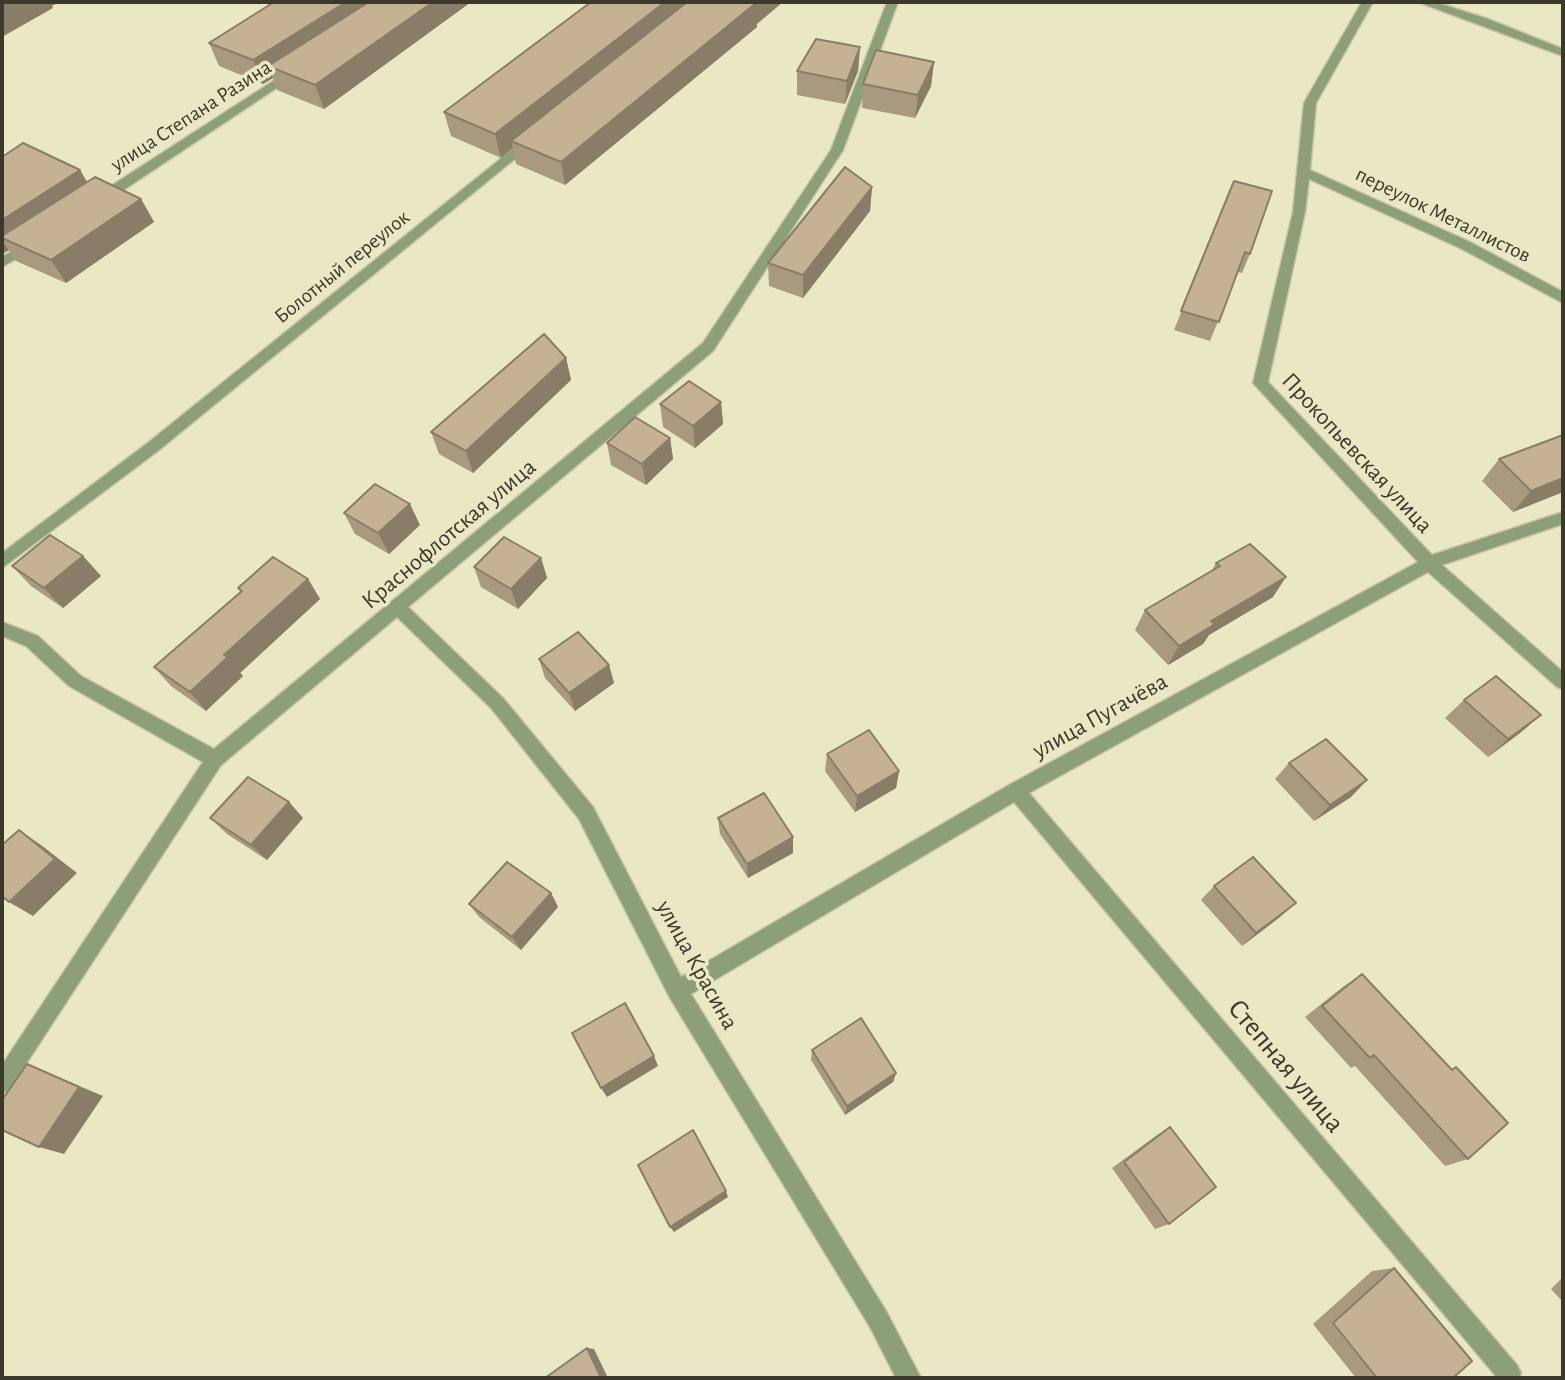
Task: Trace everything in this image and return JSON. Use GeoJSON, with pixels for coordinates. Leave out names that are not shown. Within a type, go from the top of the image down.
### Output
{"type":"FeatureCollection","features":[{"type":"Feature","properties":{"kind":"street","name":"Краснофлотская улица"},"geometry":{"type":"LineString","coordinates":[[2,1083],[215,760],[399,609],[708,347],[837,150],[892,2]]}},
{"type":"Feature","properties":{"kind":"street","name":"Прокопьевская улица"},"geometry":{"type":"LineString","coordinates":[[1368,2],[1310,103],[1299,212],[1260,383],[1429,563],[1563,682]]}},
{"type":"Feature","properties":{"kind":"street"},"geometry":{"type":"LineString","coordinates":[[1424,2],[1484,21],[1563,52]]}},
{"type":"Feature","properties":{"kind":"street","name":"улица Степана Разина"},"geometry":{"type":"LineString","coordinates":[[89,206],[307,63]]}},
{"type":"Feature","properties":{"kind":"street","name":"Болотный переулок"},"geometry":{"type":"LineString","coordinates":[[2,562],[154,446],[545,130]]}},
{"type":"Feature","properties":{"kind":"street","name":"переулок Металлистов"},"geometry":{"type":"LineString","coordinates":[[1303,172],[1465,245],[1563,298]]}},
{"type":"Feature","properties":{"kind":"street"},"geometry":{"type":"LineString","coordinates":[[2,263],[46,234]]}},
{"type":"Feature","properties":{"kind":"street","name":"улица Пугачёва"},"geometry":{"type":"LineString","coordinates":[[677,991],[1016,791],[1429,563],[1563,518]]}},
{"type":"Feature","properties":{"kind":"street","name":"улица Красина"},"geometry":{"type":"LineString","coordinates":[[399,609],[497,703],[586,813],[677,991],[878,1319],[909,1378]]}},
{"type":"Feature","properties":{"kind":"street"},"geometry":{"type":"LineString","coordinates":[[2,629],[32,641],[75,681],[215,760]]}},
{"type":"Feature","properties":{"kind":"street","name":"Степная улица"},"geometry":{"type":"LineString","coordinates":[[1016,791],[1508,1373],[1506,1378]]}},
{"type":"Feature","properties":{"kind":"building"},"geometry":{"type":"Polygon","coordinates":[[[274,2],[346,2],[253,60],[209,43],[274,2]]]}},
{"type":"Feature","properties":{"kind":"building"},"geometry":{"type":"Polygon","coordinates":[[[369,2],[433,2],[315,85],[268,66],[369,2]]]}},
{"type":"Feature","properties":{"kind":"building"},"geometry":{"type":"Polygon","coordinates":[[[591,2],[665,2],[495,134],[444,112],[591,2]]]}},
{"type":"Feature","properties":{"kind":"building"},"geometry":{"type":"Polygon","coordinates":[[[687,2],[756,3],[561,162],[511,141],[687,2]]]}},
{"type":"Feature","properties":{"kind":"building"},"geometry":{"type":"Polygon","coordinates":[[[816,39],[860,47],[847,81],[797,71],[816,39]]]}},
{"type":"Feature","properties":{"kind":"building"},"geometry":{"type":"Polygon","coordinates":[[[876,50],[934,62],[918,95],[863,84],[876,50]]]}},
{"type":"Feature","properties":{"kind":"building"},"geometry":{"type":"Polygon","coordinates":[[[23,143],[80,170],[2,220],[2,157],[23,143]]]}},
{"type":"Feature","properties":{"kind":"building"},"geometry":{"type":"Polygon","coordinates":[[[845,167],[872,187],[803,275],[768,263],[845,167]]]}},
{"type":"Feature","properties":{"kind":"building"},"geometry":{"type":"Polygon","coordinates":[[[95,177],[141,199],[51,260],[2,238],[2,236],[95,177]]]}},
{"type":"Feature","properties":{"kind":"building"},"geometry":{"type":"Polygon","coordinates":[[[1234,181],[1272,191],[1250,254],[1245,252],[1219,322],[1181,311],[1234,181]]]}},
{"type":"Feature","properties":{"kind":"building"},"geometry":{"type":"Polygon","coordinates":[[[544,334],[566,358],[466,451],[431,432],[544,334]]]}},
{"type":"Feature","properties":{"kind":"building"},"geometry":{"type":"Polygon","coordinates":[[[689,381],[721,402],[693,426],[660,404],[689,381]]]}},
{"type":"Feature","properties":{"kind":"building"},"geometry":{"type":"Polygon","coordinates":[[[635,417],[670,438],[642,464],[607,443],[635,417]]]}},
{"type":"Feature","properties":{"kind":"building"},"geometry":{"type":"Polygon","coordinates":[[[1563,435],[1563,478],[1531,491],[1499,459],[1563,435]]]}},
{"type":"Feature","properties":{"kind":"building"},"geometry":{"type":"Polygon","coordinates":[[[375,484],[410,504],[378,533],[344,513],[375,484]]]}},
{"type":"Feature","properties":{"kind":"building"},"geometry":{"type":"Polygon","coordinates":[[[50,535],[83,556],[44,588],[12,566],[50,535]]]}},
{"type":"Feature","properties":{"kind":"building"},"geometry":{"type":"Polygon","coordinates":[[[504,537],[541,558],[511,589],[474,567],[504,537]]]}},
{"type":"Feature","properties":{"kind":"building"},"geometry":{"type":"Polygon","coordinates":[[[1250,544],[1286,577],[1211,621],[1215,624],[1179,646],[1145,610],[1220,566],[1216,563],[1250,544]]]}},
{"type":"Feature","properties":{"kind":"building"},"geometry":{"type":"Polygon","coordinates":[[[273,557],[308,579],[224,655],[228,657],[190,692],[154,667],[242,591],[238,588],[273,557]]]}},
{"type":"Feature","properties":{"kind":"building"},"geometry":{"type":"Polygon","coordinates":[[[578,632],[609,665],[569,693],[539,659],[578,632]]]}},
{"type":"Feature","properties":{"kind":"building"},"geometry":{"type":"Polygon","coordinates":[[[1496,676],[1541,715],[1508,739],[1464,700],[1496,676]]]}},
{"type":"Feature","properties":{"kind":"building"},"geometry":{"type":"Polygon","coordinates":[[[869,730],[899,771],[857,796],[827,754],[869,730]]]}},
{"type":"Feature","properties":{"kind":"building"},"geometry":{"type":"Polygon","coordinates":[[[1326,739],[1367,780],[1330,805],[1289,763],[1326,739]]]}},
{"type":"Feature","properties":{"kind":"building"},"geometry":{"type":"Polygon","coordinates":[[[248,777],[289,802],[251,845],[210,818],[248,777]]]}},
{"type":"Feature","properties":{"kind":"building"},"geometry":{"type":"Polygon","coordinates":[[[764,793],[793,837],[747,864],[718,818],[764,793]]]}},
{"type":"Feature","properties":{"kind":"building"},"geometry":{"type":"Polygon","coordinates":[[[19,830],[55,859],[9,902],[2,896],[2,845],[19,830]]]}},
{"type":"Feature","properties":{"kind":"building"},"geometry":{"type":"Polygon","coordinates":[[[1253,857],[1296,903],[1256,933],[1214,886],[1253,857]]]}},
{"type":"Feature","properties":{"kind":"building"},"geometry":{"type":"Polygon","coordinates":[[[507,862],[551,893],[512,937],[469,904],[507,862]]]}},
{"type":"Feature","properties":{"kind":"building"},"geometry":{"type":"Polygon","coordinates":[[[1362,974],[1452,1070],[1456,1067],[1508,1123],[1468,1159],[1374,1055],[1370,1058],[1322,1006],[1362,974]]]}},
{"type":"Feature","properties":{"kind":"building"},"geometry":{"type":"Polygon","coordinates":[[[625,1003],[654,1056],[601,1088],[572,1033],[625,1003]]]}},
{"type":"Feature","properties":{"kind":"building"},"geometry":{"type":"Polygon","coordinates":[[[861,1018],[896,1073],[847,1106],[812,1050],[861,1018]]]}},
{"type":"Feature","properties":{"kind":"building"},"geometry":{"type":"Polygon","coordinates":[[[27,1064],[79,1087],[39,1147],[2,1130],[2,1100],[27,1064]]]}},
{"type":"Feature","properties":{"kind":"building"},"geometry":{"type":"Polygon","coordinates":[[[1170,1127],[1216,1187],[1169,1224],[1124,1162],[1170,1127]]]}},
{"type":"Feature","properties":{"kind":"building"},"geometry":{"type":"Polygon","coordinates":[[[693,1130],[726,1191],[670,1227],[638,1165],[693,1130]]]}},
{"type":"Feature","properties":{"kind":"building"},"geometry":{"type":"Polygon","coordinates":[[[1394,1268],[1472,1361],[1453,1378],[1377,1378],[1333,1323],[1394,1268]]]}},
{"type":"Feature","properties":{"kind":"building"},"geometry":{"type":"Polygon","coordinates":[[[587,1348],[601,1378],[545,1378],[587,1348]]]}}]}
